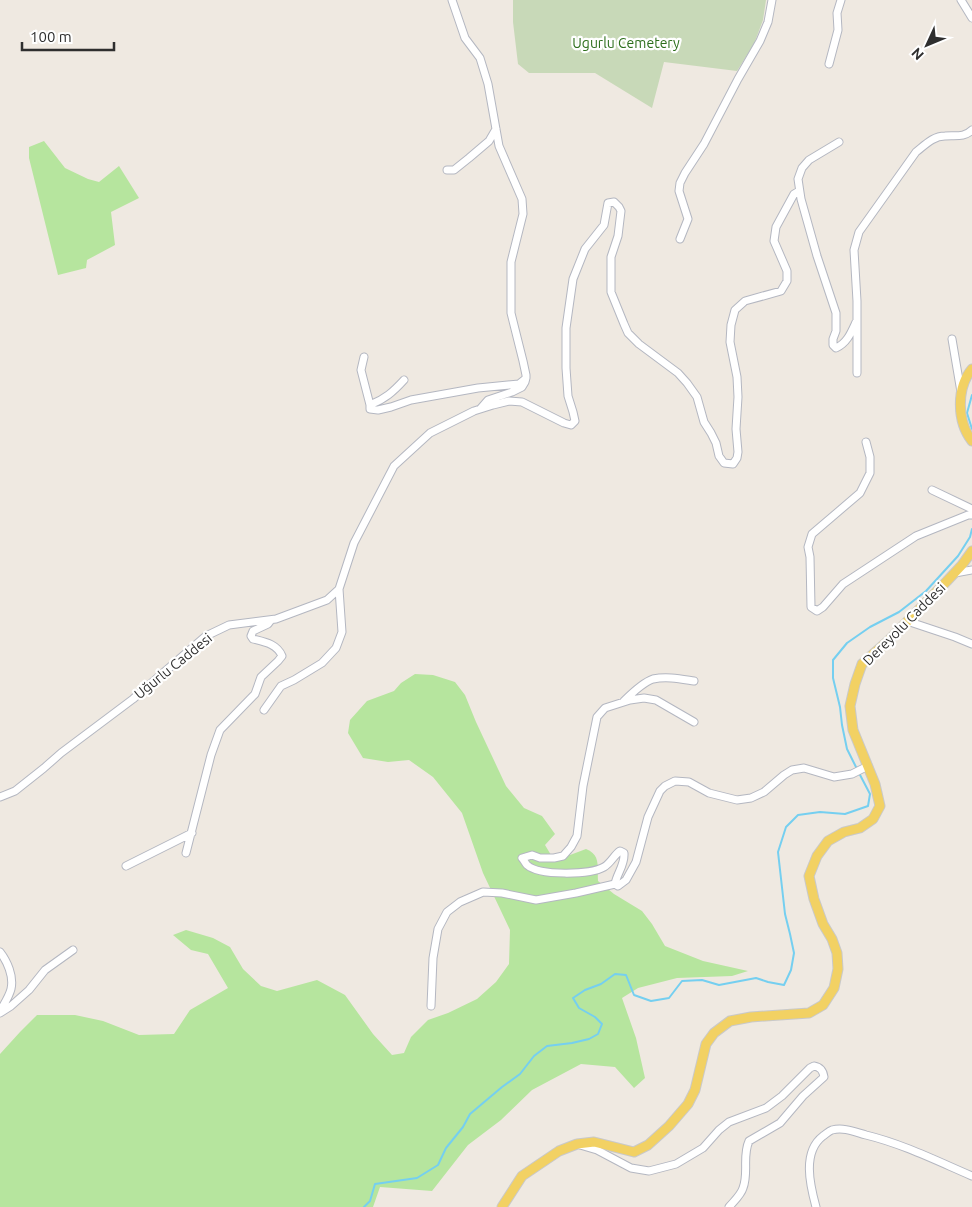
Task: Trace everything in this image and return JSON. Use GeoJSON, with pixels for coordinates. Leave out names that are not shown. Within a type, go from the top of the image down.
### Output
{"type":"FeatureCollection","features":[{"type":"Feature","properties":{"kind":"main road"},"geometry":{"type":"LineString","coordinates":[[972,370],[966,377],[961,395],[961,413],[964,428],[972,441]]}},
{"type":"Feature","properties":{"kind":"main road","name":"Dereyolu Caddesi"},"geometry":{"type":"LineString","coordinates":[[577,1144],[594,1142],[634,1152],[648,1145],[688,1104],[694,1090],[706,1044],[714,1033],[730,1022],[751,1016],[809,1013],[823,1005],[834,988],[838,969],[837,953],[814,898],[809,876],[817,856],[828,841],[844,832],[860,828],[873,819],[880,806],[875,784],[864,767],[853,730],[850,706],[855,684],[862,664],[887,642],[955,573],[972,551]]}},
{"type":"Feature","properties":{"kind":"main road"},"geometry":{"type":"LineString","coordinates":[[502,1207],[522,1176],[559,1151],[577,1144]]}},
{"type":"Feature","properties":{"kind":"street"},"geometry":{"type":"LineString","coordinates":[[452,0],[465,38],[480,58],[488,84],[499,146],[522,199],[523,214],[511,262],[511,313],[524,361],[526,378],[522,388],[488,400],[480,409]]}},
{"type":"Feature","properties":{"kind":"street"},"geometry":{"type":"LineString","coordinates":[[680,239],[688,219],[679,191],[680,183],[688,167],[704,144],[760,41],[768,22],[772,0]]}},
{"type":"Feature","properties":{"kind":"street"},"geometry":{"type":"LineString","coordinates":[[828,64],[838,30],[837,13],[841,0]]}},
{"type":"Feature","properties":{"kind":"street"},"geometry":{"type":"LineString","coordinates":[[961,0],[972,18]]}},
{"type":"Feature","properties":{"kind":"street"},"geometry":{"type":"LineString","coordinates":[[447,170],[454,170],[469,158],[489,141],[496,129]]}},
{"type":"Feature","properties":{"kind":"street"},"geometry":{"type":"LineString","coordinates":[[857,373],[854,250],[859,232],[916,152],[935,138],[962,136],[972,130]]}},
{"type":"Feature","properties":{"kind":"street"},"geometry":{"type":"LineString","coordinates":[[839,142],[809,160],[802,168],[798,179],[801,199],[817,256],[836,313],[836,330],[833,345],[836,348],[842,345],[849,336],[857,320]]}},
{"type":"Feature","properties":{"kind":"street"},"geometry":{"type":"LineString","coordinates":[[264,710],[281,686],[322,663],[336,648],[342,632],[339,589],[354,543],[394,466],[430,433],[480,409],[493,405],[522,402],[564,423],[571,425],[574,421],[568,396],[566,368],[566,328],[573,279],[585,249],[604,225],[608,203],[614,202],[620,207],[618,236],[611,258],[611,292],[628,333],[639,344],[678,373],[687,383],[697,397],[704,422],[716,443],[718,456],[724,463],[733,464],[738,452],[736,429],[738,397],[737,377],[730,342],[731,325],[735,310],[745,301],[781,292],[785,286],[787,271],[774,241],[776,227],[794,194],[800,191]]}},
{"type":"Feature","properties":{"kind":"street"},"geometry":{"type":"LineString","coordinates":[[952,339],[961,395]]}},
{"type":"Feature","properties":{"kind":"street"},"geometry":{"type":"LineString","coordinates":[[364,357],[361,370],[370,409],[378,410],[411,400],[478,388],[519,384],[526,378]]}},
{"type":"Feature","properties":{"kind":"street"},"geometry":{"type":"LineString","coordinates":[[370,405],[392,393],[404,380]]}},
{"type":"Feature","properties":{"kind":"street"},"geometry":{"type":"LineString","coordinates":[[866,442],[870,457],[870,473],[860,493],[812,534],[808,547],[812,607],[817,611],[823,607],[843,584],[916,536],[972,515]]}},
{"type":"Feature","properties":{"kind":"street"},"geometry":{"type":"LineString","coordinates":[[932,490],[972,509]]}},
{"type":"Feature","properties":{"kind":"street"},"geometry":{"type":"LineString","coordinates":[[955,573],[972,570]]}},
{"type":"Feature","properties":{"kind":"street","name":"Uğurlu Caddesi"},"geometry":{"type":"LineString","coordinates":[[0,798],[15,791],[61,753],[133,699],[206,636],[229,626],[276,619],[327,600],[339,589]]}},
{"type":"Feature","properties":{"kind":"street"},"geometry":{"type":"LineString","coordinates":[[186,853],[211,755],[220,730],[255,694],[261,677],[282,656],[274,645],[253,639],[251,636],[253,632],[272,620]]}},
{"type":"Feature","properties":{"kind":"street"},"geometry":{"type":"LineString","coordinates":[[907,622],[972,644]]}},
{"type":"Feature","properties":{"kind":"street"},"geometry":{"type":"LineString","coordinates":[[621,702],[652,680],[674,678],[694,681]]}},
{"type":"Feature","properties":{"kind":"street"},"geometry":{"type":"LineString","coordinates":[[615,884],[623,866],[624,853],[620,850],[604,867],[598,870],[576,873],[546,872],[527,865],[522,858],[532,856],[554,858],[563,856],[571,847],[576,836],[583,786],[597,717],[604,708],[621,702],[644,698],[656,700],[694,722]]}},
{"type":"Feature","properties":{"kind":"street"},"geometry":{"type":"LineString","coordinates":[[431,1006],[433,958],[438,929],[448,912],[460,902],[483,892],[502,893],[536,900],[615,884],[618,886],[631,873],[636,862],[648,817],[660,791],[665,786],[675,781],[689,782],[709,793],[737,800],[751,798],[764,792],[792,770],[804,768],[834,777],[852,774],[864,767]]}},
{"type":"Feature","properties":{"kind":"street"},"geometry":{"type":"LineString","coordinates":[[126,866],[192,833]]}},
{"type":"Feature","properties":{"kind":"street"},"geometry":{"type":"LineString","coordinates":[[0,1012],[11,1006],[29,990],[45,970],[73,950]]}},
{"type":"Feature","properties":{"kind":"street"},"geometry":{"type":"LineString","coordinates":[[0,952],[10,970],[11,988],[0,1012]]}},
{"type":"Feature","properties":{"kind":"street"},"geometry":{"type":"LineString","coordinates":[[577,1144],[597,1150],[631,1168],[650,1172],[676,1164],[703,1148],[729,1122],[766,1108],[782,1096],[810,1068],[814,1066],[820,1068],[824,1073],[824,1077],[803,1096],[780,1123],[749,1141],[745,1155],[746,1177],[743,1189],[729,1207]]}},
{"type":"Feature","properties":{"kind":"street"},"geometry":{"type":"LineString","coordinates":[[816,1207],[809,1166],[811,1149],[820,1138],[831,1130],[846,1129],[883,1139],[972,1176]]}},
{"type":"Feature","properties":{"kind":"green space","name":"Ugurlu Cemetery"},"geometry":{"type":"Polygon","coordinates":[[[513,0],[766,0],[763,20],[754,44],[737,71],[664,62],[652,108],[595,73],[529,73],[518,64],[513,22],[513,0]]]}},
{"type":"Feature","properties":{"kind":"green space"},"geometry":{"type":"Polygon","coordinates":[[[44,141],[65,168],[88,179],[99,182],[119,166],[139,198],[111,212],[115,245],[87,260],[86,268],[58,275],[29,158],[29,147],[44,141]]]}},
{"type":"Feature","properties":{"kind":"green space"},"geometry":{"type":"Polygon","coordinates":[[[415,674],[433,675],[455,682],[465,695],[506,786],[524,808],[542,816],[555,834],[545,845],[551,855],[570,855],[586,849],[591,851],[597,862],[598,881],[614,894],[642,911],[665,946],[703,961],[748,971],[732,976],[677,978],[638,988],[622,998],[636,1038],[645,1078],[634,1088],[615,1067],[581,1064],[532,1090],[501,1120],[468,1145],[432,1191],[380,1187],[373,1207],[0,1207],[0,1054],[37,1015],[75,1015],[103,1021],[139,1035],[174,1034],[190,1010],[228,988],[208,954],[191,950],[173,935],[186,930],[213,938],[230,947],[243,969],[261,986],[277,991],[317,980],[345,995],[373,1034],[392,1055],[404,1053],[411,1037],[428,1020],[477,999],[496,982],[509,964],[510,930],[483,873],[462,813],[433,777],[409,760],[388,762],[363,758],[348,733],[350,720],[367,701],[394,691],[401,683],[415,674]]]}},
{"type":"Feature","properties":{"kind":"waterway"},"geometry":{"type":"LineString","coordinates":[[972,395],[967,413],[972,429]]}},
{"type":"Feature","properties":{"kind":"waterway"},"geometry":{"type":"LineString","coordinates":[[857,769],[847,749],[833,678],[833,660],[847,643],[870,627],[899,612],[926,591],[958,556],[970,537],[972,529]]}},
{"type":"Feature","properties":{"kind":"waterway"},"geometry":{"type":"LineString","coordinates":[[364,1207],[370,1201],[375,1184],[417,1178],[438,1165],[446,1148],[463,1127],[470,1114],[520,1074],[534,1056],[547,1046],[572,1043],[589,1039],[598,1034],[602,1024],[595,1017],[579,1008],[573,998],[585,990],[601,984],[615,974],[626,975],[634,995],[651,1001],[669,998],[682,981],[702,980],[719,985],[756,978],[784,985],[791,970],[794,953],[785,914],[778,852],[786,827],[798,815],[820,812],[845,814],[868,806],[870,794],[859,773]]}}]}
